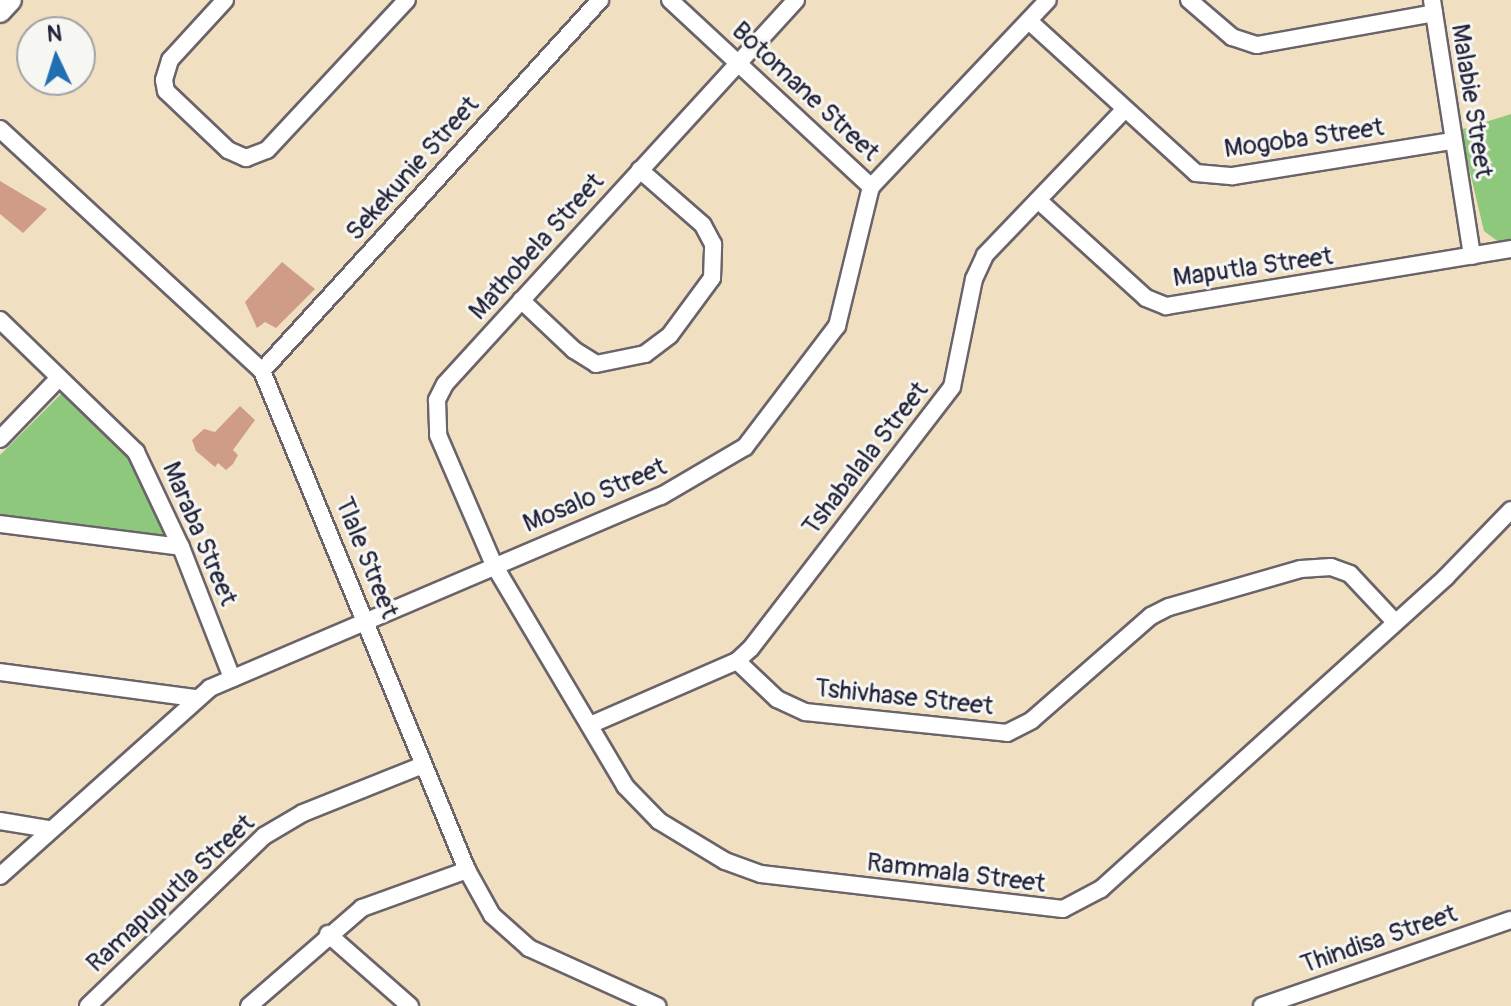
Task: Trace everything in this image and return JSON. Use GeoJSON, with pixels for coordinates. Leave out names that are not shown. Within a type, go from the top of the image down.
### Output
{"type":"FeatureCollection","features":[{"type":"Feature","properties":{"kind":"street"},"geometry":{"type":"LineString","coordinates":[[0,12],[11,0]]}},
{"type":"Feature","properties":{"kind":"street"},"geometry":{"type":"LineString","coordinates":[[225,0],[170,60],[166,91],[228,150],[246,158],[258,155],[407,0]]}},
{"type":"Feature","properties":{"kind":"street","name":"Sekekunie Street"},"geometry":{"type":"LineString","coordinates":[[262,371],[600,0]]}},
{"type":"Feature","properties":{"kind":"street","name":"Botomane Street"},"geometry":{"type":"LineString","coordinates":[[670,0],[871,187]]}},
{"type":"Feature","properties":{"kind":"street","name":"Mathobela Street"},"geometry":{"type":"LineString","coordinates":[[494,565],[438,435],[435,416],[445,384],[796,0]]}},
{"type":"Feature","properties":{"kind":"street","name":"Mosalo Street"},"geometry":{"type":"LineString","coordinates":[[0,876],[194,698],[232,678],[366,625],[494,565],[661,496],[745,447],[837,326],[871,187],[1048,0]]}},
{"type":"Feature","properties":{"kind":"street"},"geometry":{"type":"LineString","coordinates":[[1189,0],[1232,37],[1257,45],[1433,6]]}},
{"type":"Feature","properties":{"kind":"street","name":"Malabie Street"},"geometry":{"type":"LineString","coordinates":[[1433,6],[1472,256]]}},
{"type":"Feature","properties":{"kind":"street","name":"Mogoba Street"},"geometry":{"type":"LineString","coordinates":[[1029,21],[1184,165],[1213,177],[1452,141]]}},
{"type":"Feature","properties":{"kind":"street","name":"Tshabalala Street"},"geometry":{"type":"LineString","coordinates":[[590,725],[737,661],[944,400],[957,372],[979,264],[1123,111]]}},
{"type":"Feature","properties":{"kind":"street","name":"Tlale Street"},"geometry":{"type":"LineString","coordinates":[[0,129],[262,371],[467,870],[492,915],[529,948],[657,1006]]}},
{"type":"Feature","properties":{"kind":"street"},"geometry":{"type":"LineString","coordinates":[[521,300],[574,350],[596,364],[645,354],[670,335],[712,278],[713,244],[703,225],[640,170]]}},
{"type":"Feature","properties":{"kind":"street","name":"Maputla Street"},"geometry":{"type":"LineString","coordinates":[[1038,200],[1146,298],[1166,306],[1511,249]]}},
{"type":"Feature","properties":{"kind":"street","name":"Maraba Street"},"geometry":{"type":"LineString","coordinates":[[0,320],[136,452],[181,547],[232,678]]}},
{"type":"Feature","properties":{"kind":"street"},"geometry":{"type":"LineString","coordinates":[[0,439],[59,378]]}},
{"type":"Feature","properties":{"kind":"street","name":"Rammala Street"},"geometry":{"type":"LineString","coordinates":[[494,565],[644,810],[736,866],[761,874],[1051,910],[1101,889],[1471,554],[1511,510]]}},
{"type":"Feature","properties":{"kind":"street"},"geometry":{"type":"LineString","coordinates":[[0,524],[181,547]]}},
{"type":"Feature","properties":{"kind":"street","name":"Tshivhase Street"},"geometry":{"type":"LineString","coordinates":[[737,661],[777,699],[805,712],[1007,733],[1032,720],[1151,616],[1169,607],[1301,569],[1331,567],[1350,574],[1395,622]]}},
{"type":"Feature","properties":{"kind":"street"},"geometry":{"type":"LineString","coordinates":[[0,672],[194,698]]}},
{"type":"Feature","properties":{"kind":"street","name":"Ramapuputla Street"},"geometry":{"type":"LineString","coordinates":[[88,1006],[264,836],[303,813],[423,765]]}},
{"type":"Feature","properties":{"kind":"street"},"geometry":{"type":"LineString","coordinates":[[0,821],[49,829]]}},
{"type":"Feature","properties":{"kind":"street"},"geometry":{"type":"LineString","coordinates":[[249,1006],[328,934],[362,908],[467,870]]}},
{"type":"Feature","properties":{"kind":"street","name":"Thindisa Street"},"geometry":{"type":"LineString","coordinates":[[1262,1006],[1511,920]]}},
{"type":"Feature","properties":{"kind":"street"},"geometry":{"type":"LineString","coordinates":[[328,934],[410,1006]]}},
{"type":"Feature","properties":{"kind":"green space"},"geometry":{"type":"Polygon","coordinates":[[[1511,114],[1511,244],[1500,243],[1484,231],[1460,130],[1511,114]]]}},
{"type":"Feature","properties":{"kind":"green space"},"geometry":{"type":"Polygon","coordinates":[[[62,393],[140,465],[164,536],[0,516],[0,455],[62,393]]]}},
{"type":"Feature","properties":{"kind":"building"},"geometry":{"type":"Polygon","coordinates":[[[0,181],[47,209],[23,233],[0,214],[0,181]]]}},
{"type":"Feature","properties":{"kind":"building"},"geometry":{"type":"Polygon","coordinates":[[[282,262],[315,289],[276,328],[265,322],[257,328],[245,302],[282,262]]]}},
{"type":"Feature","properties":{"kind":"building"},"geometry":{"type":"Polygon","coordinates":[[[240,406],[255,420],[233,450],[238,455],[233,464],[226,470],[218,463],[215,467],[196,451],[192,440],[204,429],[215,432],[240,406]]]}}]}
